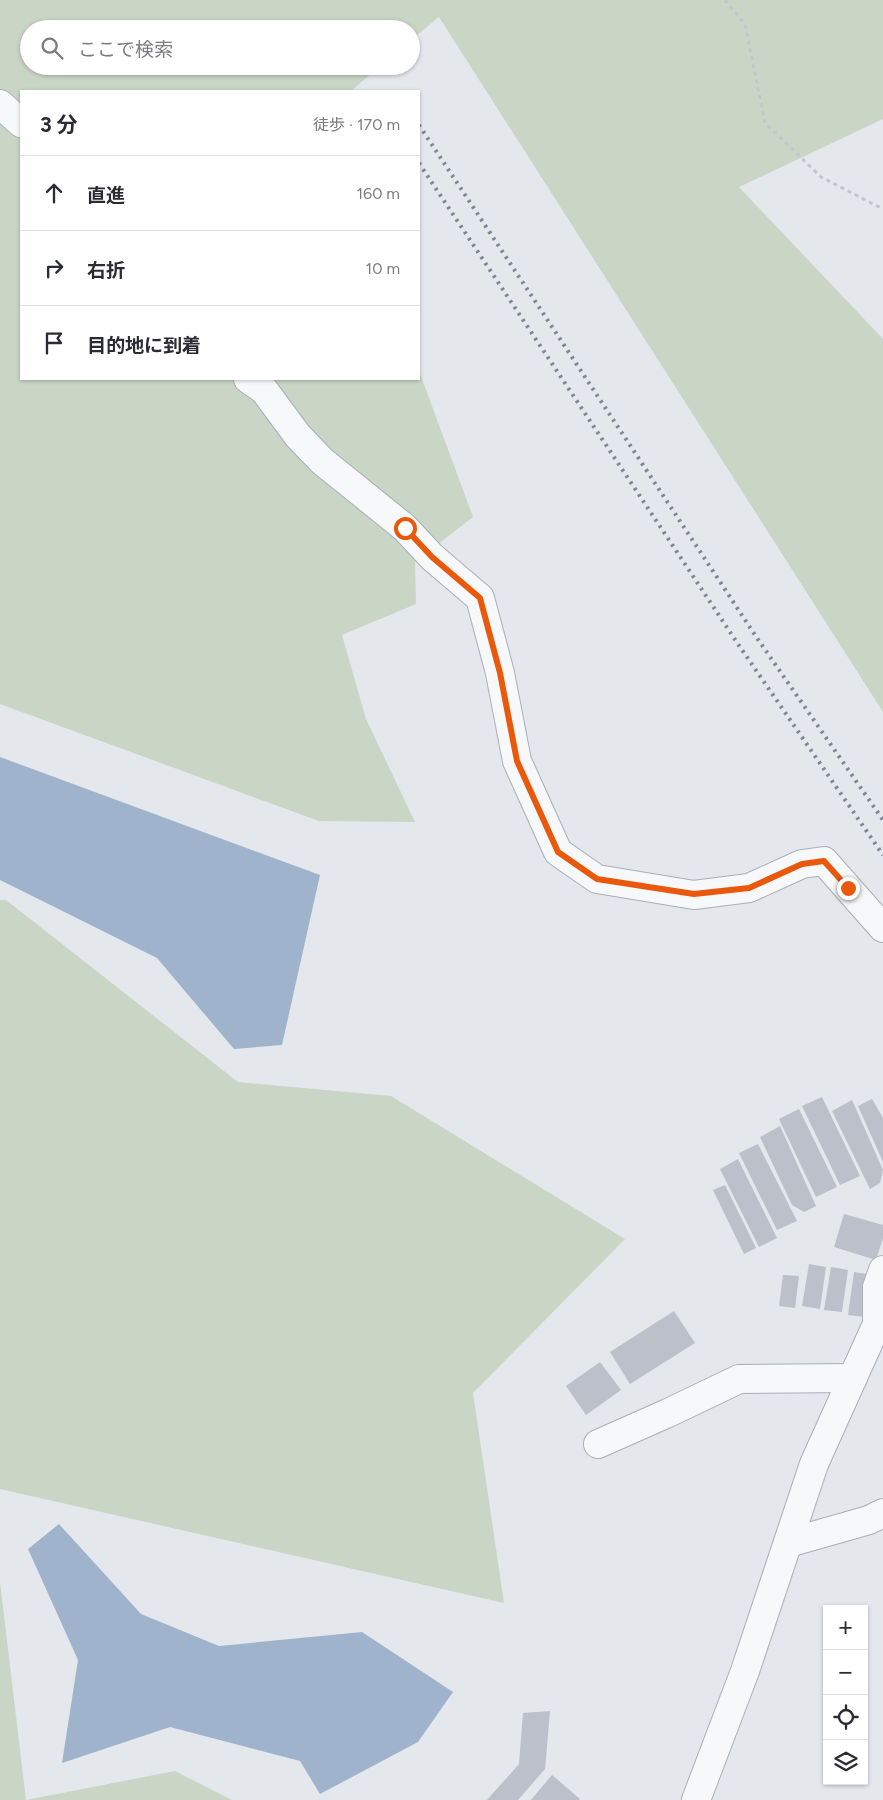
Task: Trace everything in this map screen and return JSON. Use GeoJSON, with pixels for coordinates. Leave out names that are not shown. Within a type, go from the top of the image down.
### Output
{"type":"FeatureCollection","features":[{"type":"Feature","properties":{"kind":"street"},"geometry":{"type":"LineString","coordinates":[[0,104],[20,122]]}},
{"type":"Feature","properties":{"kind":"street"},"geometry":{"type":"LineString","coordinates":[[249,380],[264,390],[298,436],[322,460],[405,528],[432,557],[480,598],[500,673],[517,761],[558,852],[597,879],[694,894],[749,888],[802,864],[824,861],[883,928]]}},
{"type":"Feature","properties":{"kind":"street"},"geometry":{"type":"LineString","coordinates":[[696,1800],[745,1671],[814,1464],[877,1324],[877,1287],[883,1270]]}},
{"type":"Feature","properties":{"kind":"street"},"geometry":{"type":"LineString","coordinates":[[598,1444],[739,1379],[853,1378]]}},
{"type":"Feature","properties":{"kind":"street"},"geometry":{"type":"LineString","coordinates":[[788,1543],[869,1520],[883,1513]]}},
{"type":"Feature","properties":{"kind":"path"},"geometry":{"type":"LineString","coordinates":[[725,0],[745,24],[765,123],[822,177],[883,209]]}},
{"type":"Feature","properties":{"kind":"green space"},"geometry":{"type":"Polygon","coordinates":[[[0,0],[883,0],[883,119],[739,187],[883,339],[883,712],[439,17],[420,33],[420,20],[20,20],[20,75],[370,75],[352,90],[20,90],[20,380],[420,380],[420,374],[473,517],[415,562],[416,604],[342,635],[366,719],[415,822],[319,821],[0,704],[0,0]]]}},
{"type":"Feature","properties":{"kind":"green space"},"geometry":{"type":"Polygon","coordinates":[[[0,900],[6,900],[238,1082],[391,1096],[625,1239],[473,1393],[504,1603],[0,1489],[0,900]]]}},
{"type":"Feature","properties":{"kind":"green space"},"geometry":{"type":"Polygon","coordinates":[[[0,1582],[26,1800],[0,1800],[0,1582]]]}},
{"type":"Feature","properties":{"kind":"green space"},"geometry":{"type":"Polygon","coordinates":[[[175,1771],[232,1800],[26,1800],[175,1771]]]}},
{"type":"Feature","properties":{"kind":"water"},"geometry":{"type":"Polygon","coordinates":[[[0,757],[320,875],[282,1045],[234,1049],[157,958],[0,880],[0,757]]]}},
{"type":"Feature","properties":{"kind":"water"},"geometry":{"type":"Polygon","coordinates":[[[59,1524],[141,1614],[219,1646],[362,1632],[453,1692],[418,1742],[320,1794],[300,1761],[170,1727],[62,1763],[78,1660],[28,1549],[59,1524]]]}},
{"type":"Feature","properties":{"kind":"building"},"geometry":{"type":"Polygon","coordinates":[[[822,1097],[860,1176],[840,1185],[802,1106],[822,1097]]]}},
{"type":"Feature","properties":{"kind":"building"},"geometry":{"type":"Polygon","coordinates":[[[872,1099],[883,1118],[883,1162],[858,1106],[872,1099]]]}},
{"type":"Feature","properties":{"kind":"building"},"geometry":{"type":"Polygon","coordinates":[[[852,1100],[883,1170],[880,1183],[870,1189],[832,1111],[852,1100]]]}},
{"type":"Feature","properties":{"kind":"building"},"geometry":{"type":"Polygon","coordinates":[[[799,1109],[837,1187],[816,1197],[779,1119],[799,1109]]]}},
{"type":"Feature","properties":{"kind":"building"},"geometry":{"type":"Polygon","coordinates":[[[780,1126],[816,1206],[804,1212],[792,1205],[760,1137],[780,1126]]]}},
{"type":"Feature","properties":{"kind":"building"},"geometry":{"type":"Polygon","coordinates":[[[758,1144],[797,1221],[777,1230],[739,1153],[758,1144]]]}},
{"type":"Feature","properties":{"kind":"building"},"geometry":{"type":"Polygon","coordinates":[[[738,1159],[777,1238],[759,1247],[720,1169],[738,1159]]]}},
{"type":"Feature","properties":{"kind":"building"},"geometry":{"type":"Polygon","coordinates":[[[725,1185],[756,1248],[744,1254],[713,1190],[725,1185]]]}},
{"type":"Feature","properties":{"kind":"building"},"geometry":{"type":"Polygon","coordinates":[[[844,1214],[883,1225],[883,1238],[876,1260],[834,1247],[844,1214]]]}},
{"type":"Feature","properties":{"kind":"building"},"geometry":{"type":"Polygon","coordinates":[[[809,1264],[826,1267],[820,1309],[802,1306],[809,1264]]]}},
{"type":"Feature","properties":{"kind":"building"},"geometry":{"type":"Polygon","coordinates":[[[831,1267],[848,1270],[842,1312],[824,1310],[831,1267]]]}},
{"type":"Feature","properties":{"kind":"building"},"geometry":{"type":"Polygon","coordinates":[[[854,1272],[872,1275],[865,1317],[848,1315],[854,1272]]]}},
{"type":"Feature","properties":{"kind":"building"},"geometry":{"type":"Polygon","coordinates":[[[783,1275],[799,1276],[795,1308],[779,1306],[783,1275]]]}},
{"type":"Feature","properties":{"kind":"building"},"geometry":{"type":"Polygon","coordinates":[[[674,1311],[695,1343],[630,1384],[610,1352],[674,1311]]]}},
{"type":"Feature","properties":{"kind":"building"},"geometry":{"type":"Polygon","coordinates":[[[600,1362],[621,1390],[586,1415],[566,1386],[600,1362]]]}},
{"type":"Feature","properties":{"kind":"building"},"geometry":{"type":"Polygon","coordinates":[[[550,1711],[545,1769],[518,1800],[487,1800],[519,1764],[523,1713],[550,1711]]]}},
{"type":"Feature","properties":{"kind":"building"},"geometry":{"type":"Polygon","coordinates":[[[552,1775],[580,1799],[531,1800],[552,1775]]]}},
{"type":"Feature","properties":{"kind":"railway"},"geometry":{"type":"LineString","coordinates":[[420,127],[757,638],[883,820]]}},
{"type":"Feature","properties":{"kind":"railway"},"geometry":{"type":"LineString","coordinates":[[420,165],[740,647],[883,855]]}},
{"type":"Feature","properties":{"kind":"route"},"geometry":{"type":"LineString","coordinates":[[405,528],[432,557],[480,598],[500,673],[517,761],[558,852],[597,879],[694,894],[749,888],[802,864],[824,861],[848,888]]}}]}
